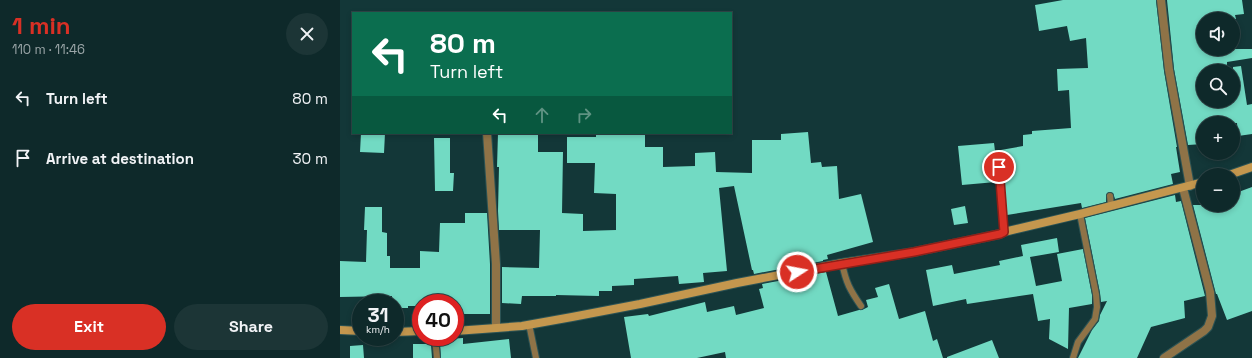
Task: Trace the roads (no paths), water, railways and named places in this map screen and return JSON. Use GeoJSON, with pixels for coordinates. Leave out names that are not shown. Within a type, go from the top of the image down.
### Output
{"type":"FeatureCollection","features":[{"type":"Feature","properties":{"kind":"street"},"geometry":{"type":"LineString","coordinates":[[1161,0],[1169,70],[1186,187],[1210,292],[1212,316],[1208,327],[1204,331],[1164,358]]}},
{"type":"Feature","properties":{"kind":"street"},"geometry":{"type":"LineString","coordinates":[[487,134],[496,264],[496,328]]}},
{"type":"Feature","properties":{"kind":"street"},"geometry":{"type":"LineString","coordinates":[[1240,171],[1252,167]]}},
{"type":"Feature","properties":{"kind":"street"},"geometry":{"type":"LineString","coordinates":[[464,330],[529,324],[640,304],[737,283],[842,263],[935,247],[1000,234],[1196,184]]}},
{"type":"Feature","properties":{"kind":"street"},"geometry":{"type":"LineString","coordinates":[[340,330],[352,331]]}},
{"type":"Feature","properties":{"kind":"lane"},"geometry":{"type":"LineString","coordinates":[[999,167],[1004,232]]}},
{"type":"Feature","properties":{"kind":"lane"},"geometry":{"type":"LineString","coordinates":[[1110,196],[1111,206]]}},
{"type":"Feature","properties":{"kind":"lane"},"geometry":{"type":"LineString","coordinates":[[1073,358],[1078,342],[1095,319],[1097,307],[1096,294],[1080,214]]}},
{"type":"Feature","properties":{"kind":"lane"},"geometry":{"type":"LineString","coordinates":[[842,263],[845,280],[861,306]]}},
{"type":"Feature","properties":{"kind":"lane"},"geometry":{"type":"LineString","coordinates":[[529,324],[536,358]]}},
{"type":"Feature","properties":{"kind":"lane"},"geometry":{"type":"LineString","coordinates":[[436,346],[437,358]]}}]}
